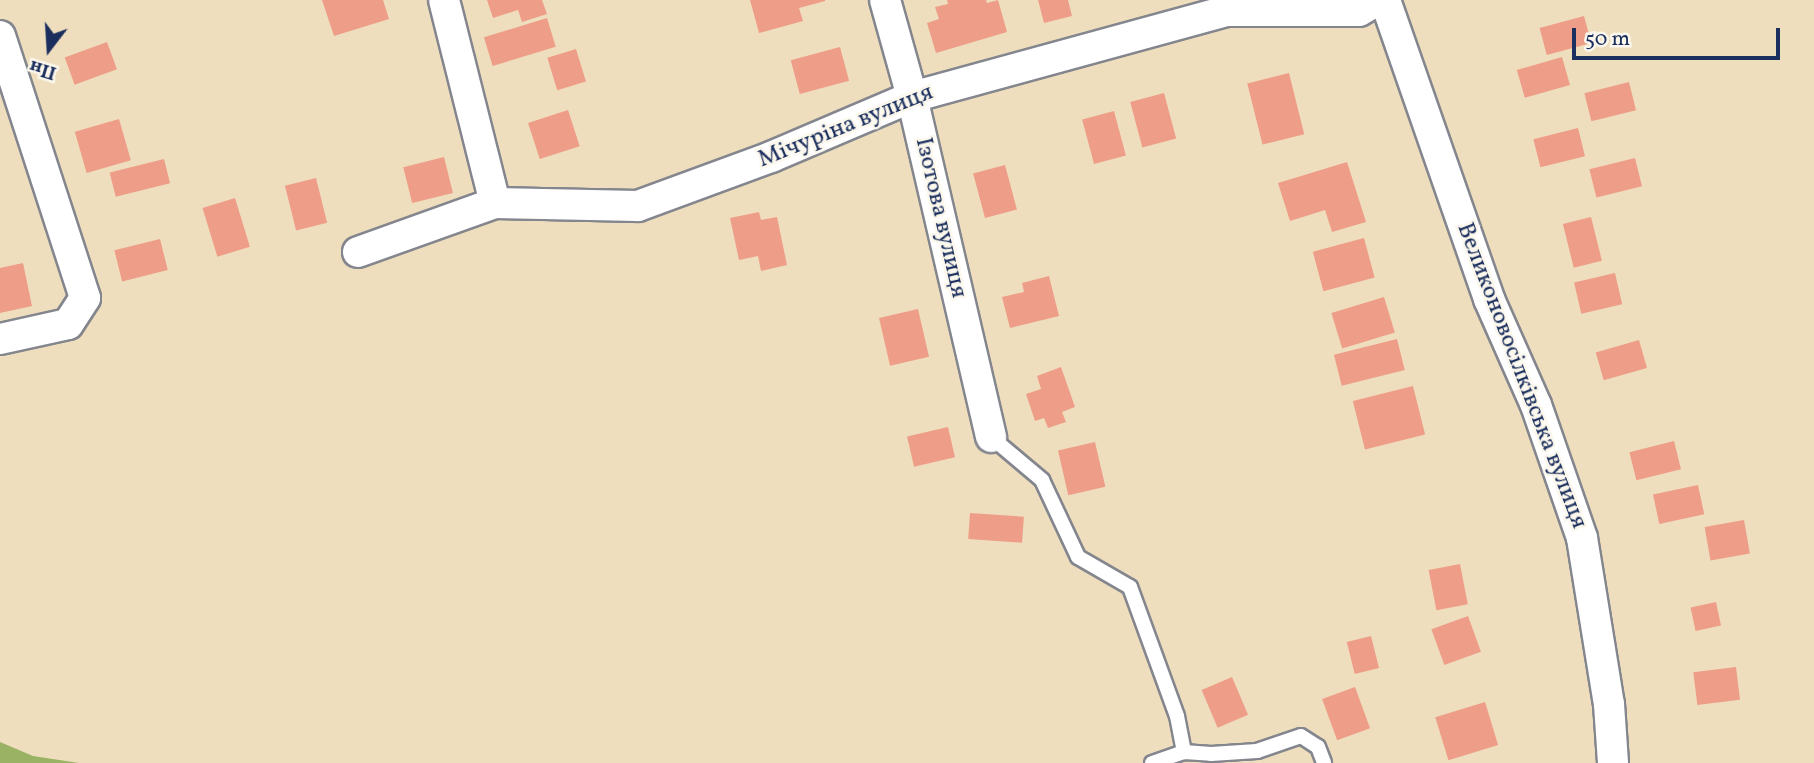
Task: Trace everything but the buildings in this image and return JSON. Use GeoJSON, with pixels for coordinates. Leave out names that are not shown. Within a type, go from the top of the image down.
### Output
{"type":"FeatureCollection","features":[{"type":"Feature","properties":{"kind":"street"},"geometry":{"type":"LineString","coordinates":[[444,0],[495,203]]}},
{"type":"Feature","properties":{"kind":"street","name":"Ізотова вулиця"},"geometry":{"type":"LineString","coordinates":[[885,0],[912,97],[991,437]]}},
{"type":"Feature","properties":{"kind":"street","name":"Мічуріна вулиця"},"geometry":{"type":"LineString","coordinates":[[358,252],[495,203],[638,206],[771,157],[912,97],[1227,11],[1359,11],[1378,0]]}},
{"type":"Feature","properties":{"kind":"street","name":"Великоновосілківська вулиця"},"geometry":{"type":"LineString","coordinates":[[1385,0],[1489,299],[1536,405],[1582,538],[1608,704],[1613,763]]}},
{"type":"Feature","properties":{"kind":"street"},"geometry":{"type":"LineString","coordinates":[[0,36],[85,298],[68,324],[0,339]]}},
{"type":"Feature","properties":{"kind":"lane"},"geometry":{"type":"LineString","coordinates":[[991,437],[1042,480],[1078,557],[1130,587],[1177,716],[1184,752]]}},
{"type":"Feature","properties":{"kind":"lane"},"geometry":{"type":"LineString","coordinates":[[1152,763],[1184,752],[1210,754],[1257,751],[1301,736],[1318,747],[1324,763]]}},
{"type":"Feature","properties":{"kind":"green space"},"geometry":{"type":"Polygon","coordinates":[[[0,742],[33,756],[79,763],[0,763],[0,742]]]}}]}
